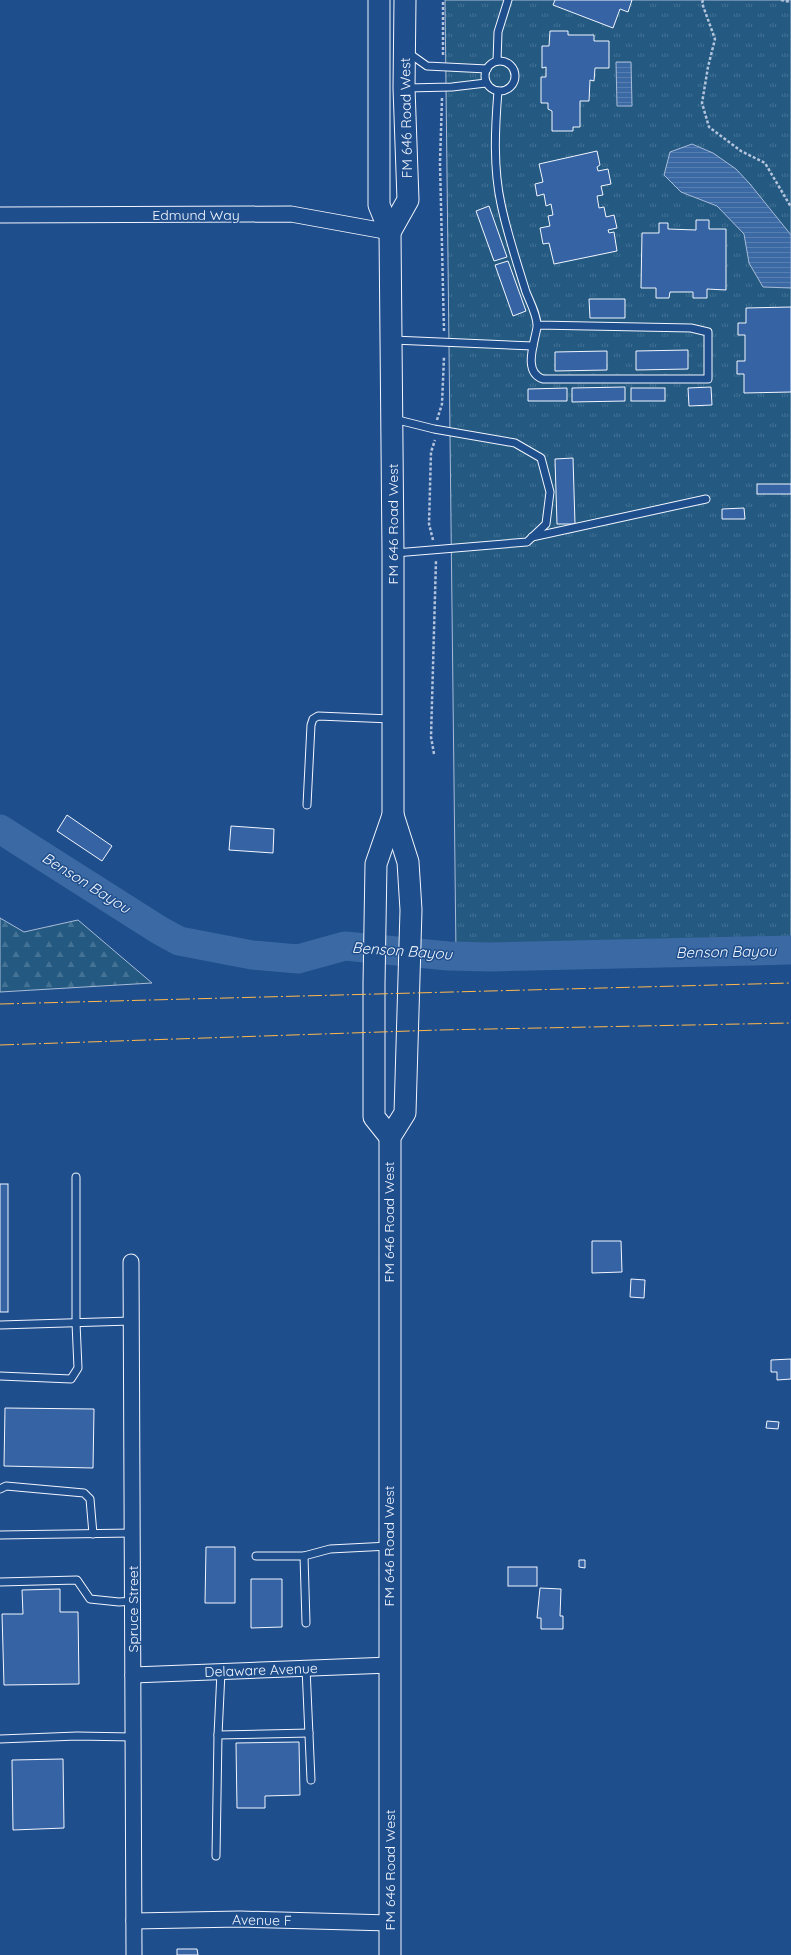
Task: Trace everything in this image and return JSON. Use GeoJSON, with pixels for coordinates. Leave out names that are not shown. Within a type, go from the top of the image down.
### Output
{"type":"FeatureCollection","features":[{"type":"Feature","properties":{"kind":"main road","name":"FM 646 Road West"},"geometry":{"type":"LineString","coordinates":[[379,0],[379,205],[390,232],[393,553],[393,815],[408,862],[411,910],[405,1113],[390,1137],[390,1955]]}},
{"type":"Feature","properties":{"kind":"main road"},"geometry":{"type":"LineString","coordinates":[[385,0],[391,16],[390,50],[404,88]]}},
{"type":"Feature","properties":{"kind":"main road","name":"FM 646 Road West"},"geometry":{"type":"LineString","coordinates":[[390,232],[408,200],[404,88],[405,0]]}},
{"type":"Feature","properties":{"kind":"main road","name":"FM 646 Road West"},"geometry":{"type":"LineString","coordinates":[[390,1137],[374,1117],[374,915],[376,864],[393,815]]}},
{"type":"Feature","properties":{"kind":"street","name":"Edmund Way"},"geometry":{"type":"LineString","coordinates":[[0,215],[291,214],[390,232]]}},
{"type":"Feature","properties":{"kind":"street","name":"Spruce Street"},"geometry":{"type":"LineString","coordinates":[[131,1262],[134,1955]]}},
{"type":"Feature","properties":{"kind":"street","name":"Delaware Avenue"},"geometry":{"type":"LineString","coordinates":[[133,1675],[390,1665]]}},
{"type":"Feature","properties":{"kind":"street","name":"Avenue F"},"geometry":{"type":"LineString","coordinates":[[134,1921],[240,1919],[390,1923]]}},
{"type":"Feature","properties":{"kind":"lane"},"geometry":{"type":"LineString","coordinates":[[497,61],[498,32],[508,0]]}},
{"type":"Feature","properties":{"kind":"lane"},"geometry":{"type":"LineString","coordinates":[[405,39],[410,54],[427,66],[487,69]]}},
{"type":"Feature","properties":{"kind":"lane"},"geometry":{"type":"LineString","coordinates":[[497,61],[506,61],[511,64],[515,72],[513,84],[504,91],[498,91],[486,83],[485,78],[487,69],[491,64],[497,61]]}},
{"type":"Feature","properties":{"kind":"lane"},"geometry":{"type":"LineString","coordinates":[[404,88],[442,88],[486,83]]}},
{"type":"Feature","properties":{"kind":"lane"},"geometry":{"type":"LineString","coordinates":[[498,91],[495,167],[501,204],[537,325],[531,363],[533,371],[539,378],[543,379],[708,379],[708,332],[691,328],[537,325]]}},
{"type":"Feature","properties":{"kind":"lane"},"geometry":{"type":"LineString","coordinates":[[391,340],[533,346]]}},
{"type":"Feature","properties":{"kind":"lane"},"geometry":{"type":"LineString","coordinates":[[392,418],[434,429],[515,443],[541,458],[550,492],[546,524],[527,542],[393,553]]}},
{"type":"Feature","properties":{"kind":"lane"},"geometry":{"type":"LineString","coordinates":[[532,537],[706,499]]}},
{"type":"Feature","properties":{"kind":"lane"},"geometry":{"type":"LineString","coordinates":[[307,806],[311,725],[313,719],[318,716],[393,719]]}},
{"type":"Feature","properties":{"kind":"lane"},"geometry":{"type":"LineString","coordinates":[[0,1376],[71,1379],[78,1368],[76,1323],[76,1176]]}},
{"type":"Feature","properties":{"kind":"lane"},"geometry":{"type":"LineString","coordinates":[[0,1325],[131,1321]]}},
{"type":"Feature","properties":{"kind":"lane"},"geometry":{"type":"LineString","coordinates":[[0,1489],[6,1486],[84,1493],[90,1499],[93,1534]]}},
{"type":"Feature","properties":{"kind":"lane"},"geometry":{"type":"LineString","coordinates":[[0,1535],[132,1533]]}},
{"type":"Feature","properties":{"kind":"lane"},"geometry":{"type":"LineString","coordinates":[[256,1556],[304,1556],[330,1549],[389,1546]]}},
{"type":"Feature","properties":{"kind":"lane"},"geometry":{"type":"LineString","coordinates":[[304,1556],[306,1623]]}},
{"type":"Feature","properties":{"kind":"lane"},"geometry":{"type":"LineString","coordinates":[[0,1582],[77,1580],[90,1599],[119,1602],[133,1601]]}},
{"type":"Feature","properties":{"kind":"lane"},"geometry":{"type":"LineString","coordinates":[[306,1668],[311,1780]]}},
{"type":"Feature","properties":{"kind":"lane"},"geometry":{"type":"LineString","coordinates":[[216,1856],[218,1734],[221,1672]]}},
{"type":"Feature","properties":{"kind":"lane"},"geometry":{"type":"LineString","coordinates":[[218,1734],[309,1733]]}},
{"type":"Feature","properties":{"kind":"lane"},"geometry":{"type":"LineString","coordinates":[[0,1739],[77,1736],[133,1737]]}},
{"type":"Feature","properties":{"kind":"path"},"geometry":{"type":"LineString","coordinates":[[442,66],[443,0]]}},
{"type":"Feature","properties":{"kind":"path"},"geometry":{"type":"LineString","coordinates":[[703,0],[702,3],[715,39],[702,103],[709,127],[742,150],[765,163],[791,207]]}},
{"type":"Feature","properties":{"kind":"path"},"geometry":{"type":"LineString","coordinates":[[781,0],[791,2]]}},
{"type":"Feature","properties":{"kind":"path"},"geometry":{"type":"LineString","coordinates":[[442,88],[440,163],[444,331]]}},
{"type":"Feature","properties":{"kind":"path"},"geometry":{"type":"LineString","coordinates":[[434,754],[431,737],[435,549],[429,524],[431,452],[435,442],[434,429],[442,404],[444,357]]}},
{"type":"Feature","properties":{"kind":"green space"},"geometry":{"type":"Polygon","coordinates":[[[445,0],[791,0],[791,947],[456,955],[445,0]]]}},
{"type":"Feature","properties":{"kind":"green space"},"geometry":{"type":"Polygon","coordinates":[[[0,918],[24,932],[78,920],[152,983],[0,992],[0,918]]]}},
{"type":"Feature","properties":{"kind":"shaded area"},"geometry":{"type":"Polygon","coordinates":[[[616,62],[631,62],[632,106],[617,106],[616,62]]]}},
{"type":"Feature","properties":{"kind":"shaded area"},"geometry":{"type":"Polygon","coordinates":[[[692,144],[713,153],[736,169],[791,235],[791,288],[763,287],[749,263],[744,234],[717,206],[681,192],[664,175],[670,152],[692,144]]]}},
{"type":"Feature","properties":{"kind":"building"},"geometry":{"type":"Polygon","coordinates":[[[555,0],[632,0],[628,12],[620,9],[613,28],[553,5],[555,0]]]}},
{"type":"Feature","properties":{"kind":"building"},"geometry":{"type":"Polygon","coordinates":[[[550,31],[568,31],[568,35],[594,35],[594,41],[609,41],[609,68],[595,68],[594,81],[590,80],[589,101],[580,101],[580,127],[573,127],[573,131],[552,131],[552,111],[548,109],[548,103],[541,103],[541,77],[546,77],[546,67],[542,68],[542,46],[549,46],[550,31]]]}},
{"type":"Feature","properties":{"kind":"building"},"geometry":{"type":"Polygon","coordinates":[[[597,151],[600,165],[597,167],[598,171],[608,169],[611,184],[601,186],[603,195],[597,196],[599,208],[604,207],[606,217],[614,215],[617,228],[608,230],[609,233],[614,232],[617,251],[554,264],[549,243],[543,244],[540,228],[550,226],[548,216],[553,215],[551,204],[546,206],[544,194],[537,196],[535,184],[543,182],[539,164],[597,151]]]}},
{"type":"Feature","properties":{"kind":"building"},"geometry":{"type":"Polygon","coordinates":[[[489,206],[507,257],[494,261],[476,211],[489,206]]]}},
{"type":"Feature","properties":{"kind":"building"},"geometry":{"type":"Polygon","coordinates":[[[696,220],[709,220],[709,229],[726,229],[726,290],[707,289],[707,298],[693,298],[693,292],[670,292],[669,298],[656,298],[656,288],[641,288],[642,233],[659,233],[659,223],[668,223],[668,229],[696,230],[696,220]]]}},
{"type":"Feature","properties":{"kind":"building"},"geometry":{"type":"Polygon","coordinates":[[[508,261],[526,311],[513,316],[495,265],[508,261]]]}},
{"type":"Feature","properties":{"kind":"building"},"geometry":{"type":"Polygon","coordinates":[[[589,299],[625,299],[625,318],[590,318],[589,299]]]}},
{"type":"Feature","properties":{"kind":"building"},"geometry":{"type":"Polygon","coordinates":[[[791,307],[791,392],[744,393],[744,374],[737,374],[737,361],[745,361],[745,335],[738,335],[738,323],[746,323],[746,308],[791,307]]]}},
{"type":"Feature","properties":{"kind":"building"},"geometry":{"type":"Polygon","coordinates":[[[688,350],[688,369],[636,370],[636,351],[688,350]]]}},
{"type":"Feature","properties":{"kind":"building"},"geometry":{"type":"Polygon","coordinates":[[[607,351],[607,370],[555,371],[555,352],[607,351]]]}},
{"type":"Feature","properties":{"kind":"building"},"geometry":{"type":"Polygon","coordinates":[[[625,387],[625,401],[572,402],[572,388],[625,387]]]}},
{"type":"Feature","properties":{"kind":"building"},"geometry":{"type":"Polygon","coordinates":[[[711,387],[712,405],[689,406],[688,388],[711,387]]]}},
{"type":"Feature","properties":{"kind":"building"},"geometry":{"type":"Polygon","coordinates":[[[567,388],[567,401],[528,401],[528,389],[567,388]]]}},
{"type":"Feature","properties":{"kind":"building"},"geometry":{"type":"Polygon","coordinates":[[[631,388],[665,388],[665,401],[631,401],[631,388]]]}},
{"type":"Feature","properties":{"kind":"building"},"geometry":{"type":"Polygon","coordinates":[[[573,458],[575,524],[557,524],[555,459],[573,458]]]}},
{"type":"Feature","properties":{"kind":"building"},"geometry":{"type":"Polygon","coordinates":[[[757,484],[791,484],[791,494],[757,494],[757,484]]]}},
{"type":"Feature","properties":{"kind":"building"},"geometry":{"type":"Polygon","coordinates":[[[744,508],[745,519],[722,519],[722,509],[744,508]]]}},
{"type":"Feature","properties":{"kind":"building"},"geometry":{"type":"Polygon","coordinates":[[[67,815],[112,846],[102,861],[57,831],[67,815]]]}},
{"type":"Feature","properties":{"kind":"building"},"geometry":{"type":"Polygon","coordinates":[[[231,826],[274,829],[273,853],[229,850],[231,826]]]}},
{"type":"Feature","properties":{"kind":"building"},"geometry":{"type":"Polygon","coordinates":[[[0,1184],[8,1184],[8,1312],[0,1312],[0,1184]]]}},
{"type":"Feature","properties":{"kind":"building"},"geometry":{"type":"Polygon","coordinates":[[[592,1241],[621,1241],[622,1272],[592,1273],[592,1241]]]}},
{"type":"Feature","properties":{"kind":"building"},"geometry":{"type":"Polygon","coordinates":[[[631,1279],[645,1280],[644,1298],[630,1297],[631,1279]]]}},
{"type":"Feature","properties":{"kind":"building"},"geometry":{"type":"Polygon","coordinates":[[[791,1359],[791,1379],[777,1380],[777,1372],[771,1372],[771,1360],[791,1359]]]}},
{"type":"Feature","properties":{"kind":"building"},"geometry":{"type":"Polygon","coordinates":[[[5,1408],[94,1409],[93,1468],[4,1466],[5,1408]]]}},
{"type":"Feature","properties":{"kind":"building"},"geometry":{"type":"Polygon","coordinates":[[[767,1421],[779,1422],[778,1429],[766,1428],[767,1421]]]}},
{"type":"Feature","properties":{"kind":"building"},"geometry":{"type":"Polygon","coordinates":[[[206,1547],[235,1547],[235,1603],[205,1603],[206,1547]]]}},
{"type":"Feature","properties":{"kind":"building"},"geometry":{"type":"Polygon","coordinates":[[[579,1560],[585,1560],[585,1568],[579,1567],[579,1560]]]}},
{"type":"Feature","properties":{"kind":"building"},"geometry":{"type":"Polygon","coordinates":[[[508,1567],[537,1567],[537,1586],[508,1586],[508,1567]]]}},
{"type":"Feature","properties":{"kind":"building"},"geometry":{"type":"Polygon","coordinates":[[[251,1579],[282,1579],[282,1627],[251,1628],[251,1579]]]}},
{"type":"Feature","properties":{"kind":"building"},"geometry":{"type":"Polygon","coordinates":[[[540,1588],[561,1589],[560,1616],[563,1616],[563,1629],[541,1629],[541,1618],[537,1618],[540,1588]]]}},
{"type":"Feature","properties":{"kind":"building"},"geometry":{"type":"Polygon","coordinates":[[[60,1589],[60,1612],[78,1612],[79,1684],[4,1685],[2,1614],[23,1614],[22,1590],[60,1589]]]}},
{"type":"Feature","properties":{"kind":"building"},"geometry":{"type":"Polygon","coordinates":[[[299,1742],[300,1795],[265,1796],[265,1808],[237,1808],[236,1743],[299,1742]]]}},
{"type":"Feature","properties":{"kind":"building"},"geometry":{"type":"Polygon","coordinates":[[[63,1759],[64,1828],[13,1830],[12,1760],[63,1759]]]}},
{"type":"Feature","properties":{"kind":"building"},"geometry":{"type":"Polygon","coordinates":[[[177,1949],[197,1949],[198,1955],[177,1955],[177,1949]]]}},
{"type":"Feature","properties":{"kind":"waterway","name":"Benson Bayou"},"geometry":{"type":"LineString","coordinates":[[0,829],[159,930],[179,941],[252,955],[298,959],[345,946],[448,956],[490,957],[791,950]]}},
{"type":"Feature","properties":{"kind":"power"},"geometry":{"type":"LineString","coordinates":[[0,1004],[791,983]]}},
{"type":"Feature","properties":{"kind":"power"},"geometry":{"type":"LineString","coordinates":[[0,1045],[439,1030],[791,1023]]}}]}
